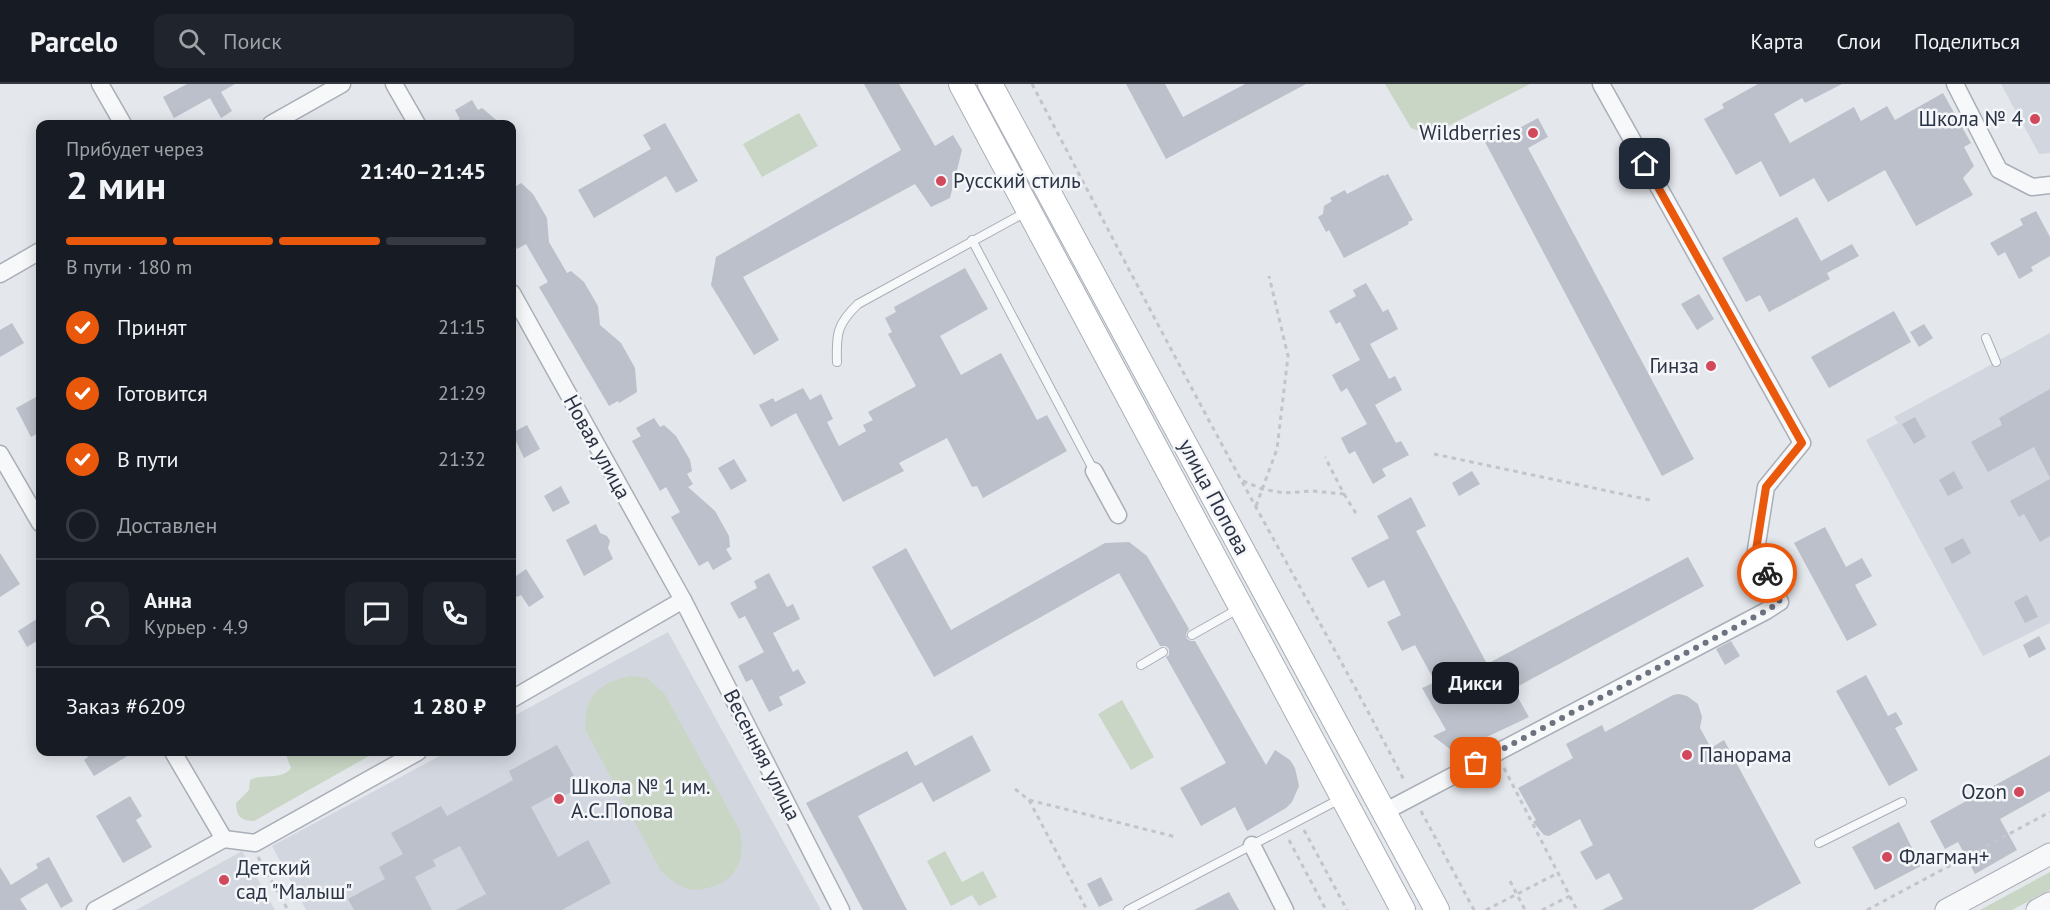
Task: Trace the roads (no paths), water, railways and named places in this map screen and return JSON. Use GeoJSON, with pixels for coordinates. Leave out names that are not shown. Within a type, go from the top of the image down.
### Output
{"type":"FeatureCollection","features":[{"type":"Feature","properties":{"kind":"main road","name":"улица Попова"},"geometry":{"type":"LineString","coordinates":[[961,84],[1343,797],[1371,818],[1403,910]]}},
{"type":"Feature","properties":{"kind":"main road","name":"улица Попова"},"geometry":{"type":"LineString","coordinates":[[990,84],[1371,818],[1437,910]]}},
{"type":"Feature","properties":{"kind":"street"},"geometry":{"type":"LineString","coordinates":[[100,84],[121,120]]}},
{"type":"Feature","properties":{"kind":"street"},"geometry":{"type":"LineString","coordinates":[[278,120],[342,84]]}},
{"type":"Feature","properties":{"kind":"street"},"geometry":{"type":"LineString","coordinates":[[394,84],[415,120]]}},
{"type":"Feature","properties":{"kind":"street"},"geometry":{"type":"LineString","coordinates":[[1371,818],[1780,602],[1756,550],[1766,487],[1802,443],[1601,84]]}},
{"type":"Feature","properties":{"kind":"street"},"geometry":{"type":"LineString","coordinates":[[1955,84],[1999,170],[2032,187],[2050,185]]}},
{"type":"Feature","properties":{"kind":"street"},"geometry":{"type":"LineString","coordinates":[[0,274],[36,253]]}},
{"type":"Feature","properties":{"kind":"street","name":"Новая улица"},"geometry":{"type":"LineString","coordinates":[[516,300],[683,600]]}},
{"type":"Feature","properties":{"kind":"street"},"geometry":{"type":"LineString","coordinates":[[0,454],[36,517]]}},
{"type":"Feature","properties":{"kind":"street"},"geometry":{"type":"LineString","coordinates":[[1094,471],[1118,515]]}},
{"type":"Feature","properties":{"kind":"street"},"geometry":{"type":"LineString","coordinates":[[516,697],[683,600]]}},
{"type":"Feature","properties":{"kind":"street","name":"Весенняя улица"},"geometry":{"type":"LineString","coordinates":[[683,600],[841,910]]}},
{"type":"Feature","properties":{"kind":"street"},"geometry":{"type":"LineString","coordinates":[[175,756],[224,839]]}},
{"type":"Feature","properties":{"kind":"street"},"geometry":{"type":"LineString","coordinates":[[95,910],[224,839],[255,843],[411,756]]}},
{"type":"Feature","properties":{"kind":"street"},"geometry":{"type":"LineString","coordinates":[[1252,845],[1285,910]]}},
{"type":"Feature","properties":{"kind":"street"},"geometry":{"type":"LineString","coordinates":[[1946,910],[2050,854]]}},
{"type":"Feature","properties":{"kind":"street"},"geometry":{"type":"LineString","coordinates":[[2037,910],[2050,903]]}},
{"type":"Feature","properties":{"kind":"lane"},"geometry":{"type":"LineString","coordinates":[[837,362],[838,329],[845,316],[858,304],[1029,210]]}},
{"type":"Feature","properties":{"kind":"lane"},"geometry":{"type":"LineString","coordinates":[[972,240],[1094,471]]}},
{"type":"Feature","properties":{"kind":"lane"},"geometry":{"type":"LineString","coordinates":[[1986,338],[1996,362]]}},
{"type":"Feature","properties":{"kind":"lane"},"geometry":{"type":"LineString","coordinates":[[1192,635],[1241,607]]}},
{"type":"Feature","properties":{"kind":"lane"},"geometry":{"type":"LineString","coordinates":[[1141,664],[1163,652]]}},
{"type":"Feature","properties":{"kind":"lane"},"geometry":{"type":"LineString","coordinates":[[1128,910],[1343,797]]}},
{"type":"Feature","properties":{"kind":"lane"},"geometry":{"type":"LineString","coordinates":[[1819,843],[1902,802]]}},
{"type":"Feature","properties":{"kind":"place","name":"Школа № 4"},"geometry":{"type":"Point","coordinates":[2035,119]}},
{"type":"Feature","properties":{"kind":"place","name":"Wildberries"},"geometry":{"type":"Point","coordinates":[1533,133]}},
{"type":"Feature","properties":{"kind":"place","name":"Русский стиль"},"geometry":{"type":"Point","coordinates":[941,181]}},
{"type":"Feature","properties":{"kind":"place","name":"Гинза"},"geometry":{"type":"Point","coordinates":[1711,366]}},
{"type":"Feature","properties":{"kind":"place","name":"Панорама"},"geometry":{"type":"Point","coordinates":[1687,755]}},
{"type":"Feature","properties":{"kind":"place","name":"Дикси"},"geometry":{"type":"Point","coordinates":[1476,763]}},
{"type":"Feature","properties":{"kind":"place","name":"Ozon"},"geometry":{"type":"Point","coordinates":[2019,792]}},
{"type":"Feature","properties":{"kind":"place","name":"Школа № 1 им. А.С.Попова"},"geometry":{"type":"Point","coordinates":[559,799]}},
{"type":"Feature","properties":{"kind":"place","name":"Флагман+"},"geometry":{"type":"Point","coordinates":[1887,857]}},
{"type":"Feature","properties":{"kind":"place","name":"Детский сад \"Малыш\""},"geometry":{"type":"Point","coordinates":[224,880]}}]}
